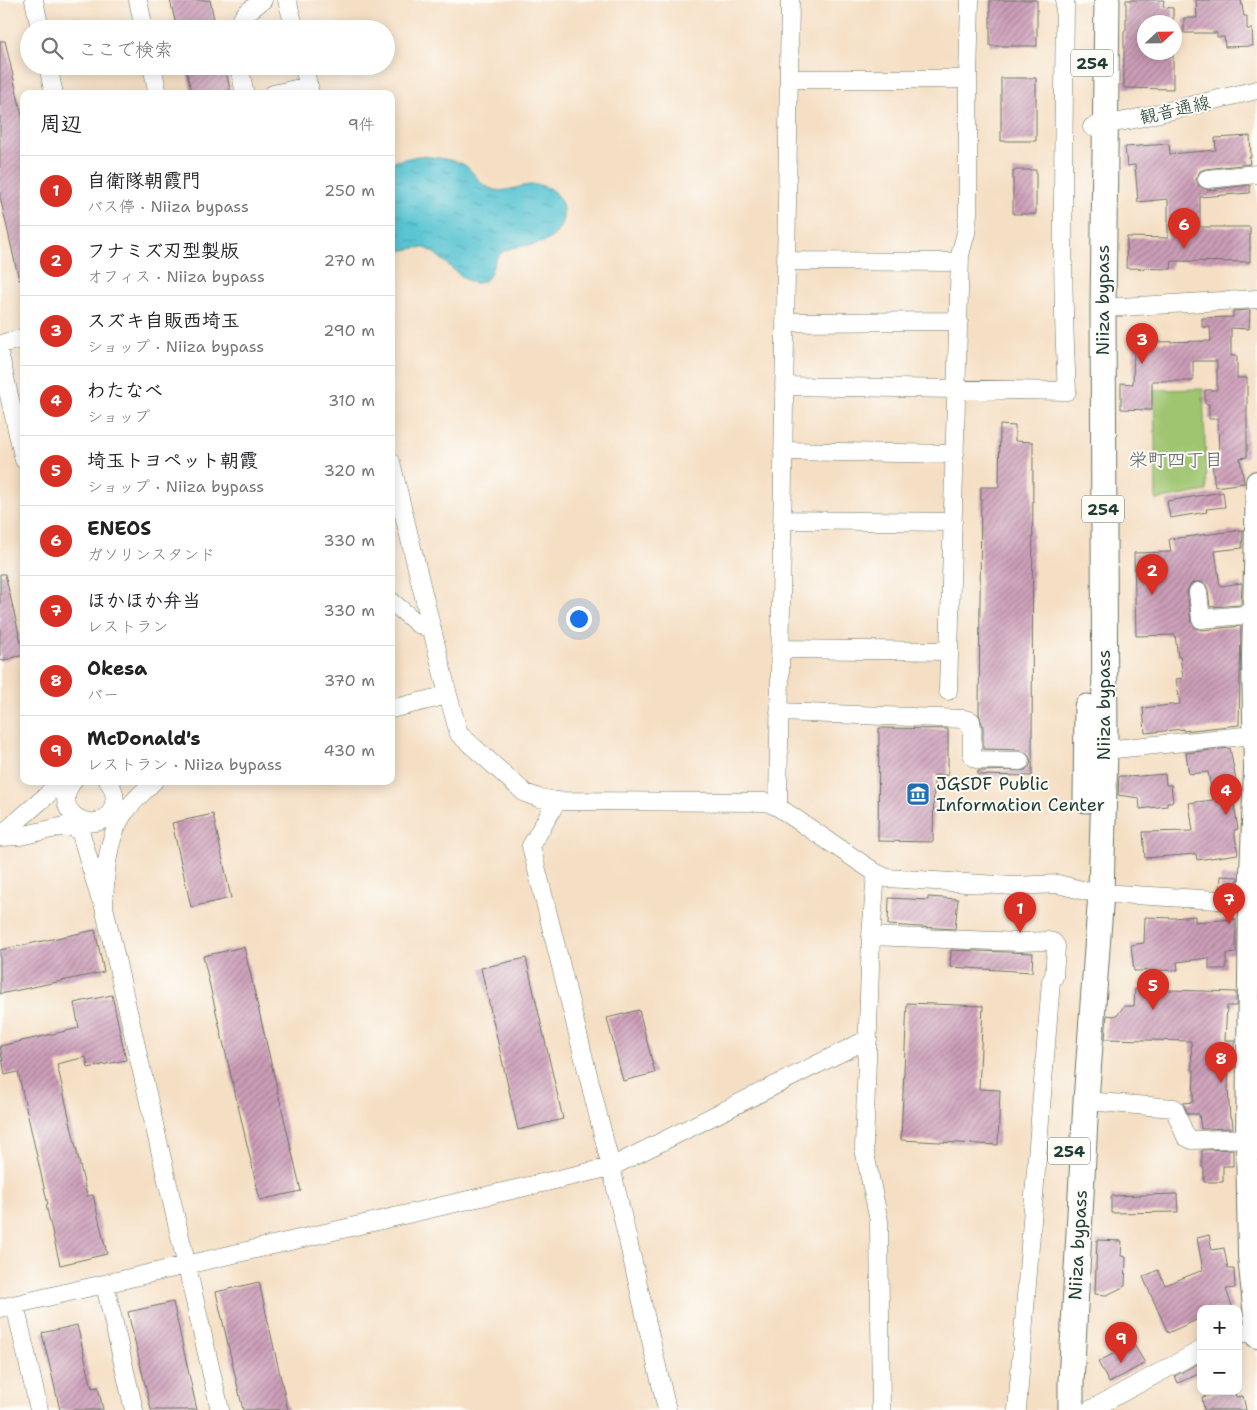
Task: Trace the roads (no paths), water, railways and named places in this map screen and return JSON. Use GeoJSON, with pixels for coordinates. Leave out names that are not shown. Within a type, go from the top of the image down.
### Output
{"type":"FeatureCollection","features":[{"type":"Feature","properties":{"kind":"highway","name":"Niiza bypass"},"geometry":{"type":"LineString","coordinates":[[1054,1410],[1105,750],[1103,308],[1099,125],[1093,0]]}},
{"type":"Feature","properties":{"kind":"highway","name":"Niiza bypass"},"geometry":{"type":"LineString","coordinates":[[1071,1410],[1086,1101],[1093,892],[1099,125],[1107,0]]}},
{"type":"Feature","properties":{"kind":"main road"},"geometry":{"type":"LineString","coordinates":[[1250,1333],[1249,1256],[1252,1138],[1250,902],[1256,770],[1254,735],[1254,614],[1257,482]]}},
{"type":"Feature","properties":{"kind":"street"},"geometry":{"type":"LineString","coordinates":[[34,0],[38,20]]}},
{"type":"Feature","properties":{"kind":"street"},"geometry":{"type":"LineString","coordinates":[[138,0],[142,20]]}},
{"type":"Feature","properties":{"kind":"street"},"geometry":{"type":"LineString","coordinates":[[241,20],[244,14],[263,0]]}},
{"type":"Feature","properties":{"kind":"street"},"geometry":{"type":"LineString","coordinates":[[287,0],[293,20]]}},
{"type":"Feature","properties":{"kind":"street"},"geometry":{"type":"LineString","coordinates":[[778,807],[790,0]]}},
{"type":"Feature","properties":{"kind":"street"},"geometry":{"type":"LineString","coordinates":[[948,691],[960,255],[966,233],[968,213],[970,0]]}},
{"type":"Feature","properties":{"kind":"street"},"geometry":{"type":"LineString","coordinates":[[784,386],[1067,391],[1062,247],[1065,0]]}},
{"type":"Feature","properties":{"kind":"street"},"geometry":{"type":"LineString","coordinates":[[50,75],[53,90]]}},
{"type":"Feature","properties":{"kind":"street"},"geometry":{"type":"LineString","coordinates":[[154,75],[157,90]]}},
{"type":"Feature","properties":{"kind":"street"},"geometry":{"type":"LineString","coordinates":[[241,75],[244,90]]}},
{"type":"Feature","properties":{"kind":"street"},"geometry":{"type":"LineString","coordinates":[[306,75],[310,90]]}},
{"type":"Feature","properties":{"kind":"street"},"geometry":{"type":"LineString","coordinates":[[789,79],[968,79]]}},
{"type":"Feature","properties":{"kind":"street","name":"観音通線"},"geometry":{"type":"LineString","coordinates":[[1099,125],[1130,120],[1257,90]]}},
{"type":"Feature","properties":{"kind":"street"},"geometry":{"type":"LineString","coordinates":[[1207,179],[1257,174]]}},
{"type":"Feature","properties":{"kind":"street"},"geometry":{"type":"LineString","coordinates":[[786,261],[960,262]]}},
{"type":"Feature","properties":{"kind":"street"},"geometry":{"type":"LineString","coordinates":[[1103,308],[1257,299]]}},
{"type":"Feature","properties":{"kind":"street"},"geometry":{"type":"LineString","coordinates":[[785,322],[958,322]]}},
{"type":"Feature","properties":{"kind":"street"},"geometry":{"type":"LineString","coordinates":[[0,344],[20,339]]}},
{"type":"Feature","properties":{"kind":"street"},"geometry":{"type":"LineString","coordinates":[[0,356],[20,443]]}},
{"type":"Feature","properties":{"kind":"street"},"geometry":{"type":"LineString","coordinates":[[783,451],[955,454]]}},
{"type":"Feature","properties":{"kind":"street"},"geometry":{"type":"LineString","coordinates":[[395,478],[459,734],[525,793],[557,801],[766,802],[778,807],[876,873],[887,878],[1014,886],[1058,884],[1093,892],[1250,902]]}},
{"type":"Feature","properties":{"kind":"street"},"geometry":{"type":"LineString","coordinates":[[782,520],[953,522]]}},
{"type":"Feature","properties":{"kind":"street"},"geometry":{"type":"LineString","coordinates":[[1198,592],[1201,619],[1254,614]]}},
{"type":"Feature","properties":{"kind":"street"},"geometry":{"type":"LineString","coordinates":[[395,604],[418,624],[432,630]]}},
{"type":"Feature","properties":{"kind":"street"},"geometry":{"type":"LineString","coordinates":[[780,649],[949,651]]}},
{"type":"Feature","properties":{"kind":"street"},"geometry":{"type":"LineString","coordinates":[[395,708],[448,695]]}},
{"type":"Feature","properties":{"kind":"street"},"geometry":{"type":"LineString","coordinates":[[779,712],[964,719],[971,721],[972,754],[974,758],[979,760],[1020,761]]}},
{"type":"Feature","properties":{"kind":"street"},"geometry":{"type":"LineString","coordinates":[[1105,750],[1254,735]]}},
{"type":"Feature","properties":{"kind":"street"},"geometry":{"type":"LineString","coordinates":[[0,836],[62,785]]}},
{"type":"Feature","properties":{"kind":"street"},"geometry":{"type":"LineString","coordinates":[[65,785],[67,806],[78,824],[104,908],[220,1410]]}},
{"type":"Feature","properties":{"kind":"street"},"geometry":{"type":"LineString","coordinates":[[104,908],[106,871],[117,813],[114,793],[110,785]]}},
{"type":"Feature","properties":{"kind":"street"},"geometry":{"type":"LineString","coordinates":[[0,836],[20,836],[65,826],[94,823],[117,813],[136,799],[150,785]]}},
{"type":"Feature","properties":{"kind":"street"},"geometry":{"type":"LineString","coordinates":[[557,801],[531,846],[612,1167],[666,1410]]}},
{"type":"Feature","properties":{"kind":"street"},"geometry":{"type":"LineString","coordinates":[[876,873],[871,936],[864,1149],[879,1221],[881,1410]]}},
{"type":"Feature","properties":{"kind":"street"},"geometry":{"type":"LineString","coordinates":[[871,936],[1020,942],[1048,941],[1053,942],[1056,946],[1054,976],[1051,981],[1018,1410]]}},
{"type":"Feature","properties":{"kind":"street"},"geometry":{"type":"LineString","coordinates":[[39,1410],[7,1307],[612,1167],[868,1039]]}},
{"type":"Feature","properties":{"kind":"street"},"geometry":{"type":"LineString","coordinates":[[1086,1101],[1174,1108],[1186,1137],[1192,1140],[1252,1138]]}},
{"type":"Feature","properties":{"kind":"street"},"geometry":{"type":"LineString","coordinates":[[105,1285],[134,1410]]}},
{"type":"Feature","properties":{"kind":"street"},"geometry":{"type":"LineString","coordinates":[[1090,1410],[1197,1352]]}},
{"type":"Feature","properties":{"kind":"water"},"geometry":{"type":"Polygon","coordinates":[[[418,156],[457,162],[470,169],[485,186],[499,191],[527,185],[539,185],[549,188],[561,202],[563,219],[560,228],[546,241],[502,252],[488,278],[478,283],[465,279],[437,255],[425,248],[412,248],[395,252],[395,161],[418,156]]]}},
{"type":"Feature","properties":{"kind":"place","name":"ENEOS"},"geometry":{"type":"Point","coordinates":[1184,249]}},
{"type":"Feature","properties":{"kind":"place","name":"スズキ自販西埼玉"},"geometry":{"type":"Point","coordinates":[1142,364]}},
{"type":"Feature","properties":{"kind":"place","name":"フナミズ刃型製版"},"geometry":{"type":"Point","coordinates":[1152,595]}},
{"type":"Feature","properties":{"kind":"place","name":"JGSDF Public Information Center"},"geometry":{"type":"Point","coordinates":[918,794]}},
{"type":"Feature","properties":{"kind":"place","name":"わたなべ"},"geometry":{"type":"Point","coordinates":[1226,815]}},
{"type":"Feature","properties":{"kind":"place","name":"ほかほか弁当"},"geometry":{"type":"Point","coordinates":[1229,924]}},
{"type":"Feature","properties":{"kind":"place","name":"自衛隊朝霞門"},"geometry":{"type":"Point","coordinates":[1020,933]}},
{"type":"Feature","properties":{"kind":"place","name":"埼玉トヨペット朝霞"},"geometry":{"type":"Point","coordinates":[1153,1010]}},
{"type":"Feature","properties":{"kind":"place","name":"Okesa"},"geometry":{"type":"Point","coordinates":[1221,1083]}},
{"type":"Feature","properties":{"kind":"place","name":"McDonald's"},"geometry":{"type":"Point","coordinates":[1121,1363]}},
{"type":"Feature","properties":{"kind":"district","name":"栄町四丁目"},"geometry":{"type":"Point","coordinates":[1176,459]}}]}
